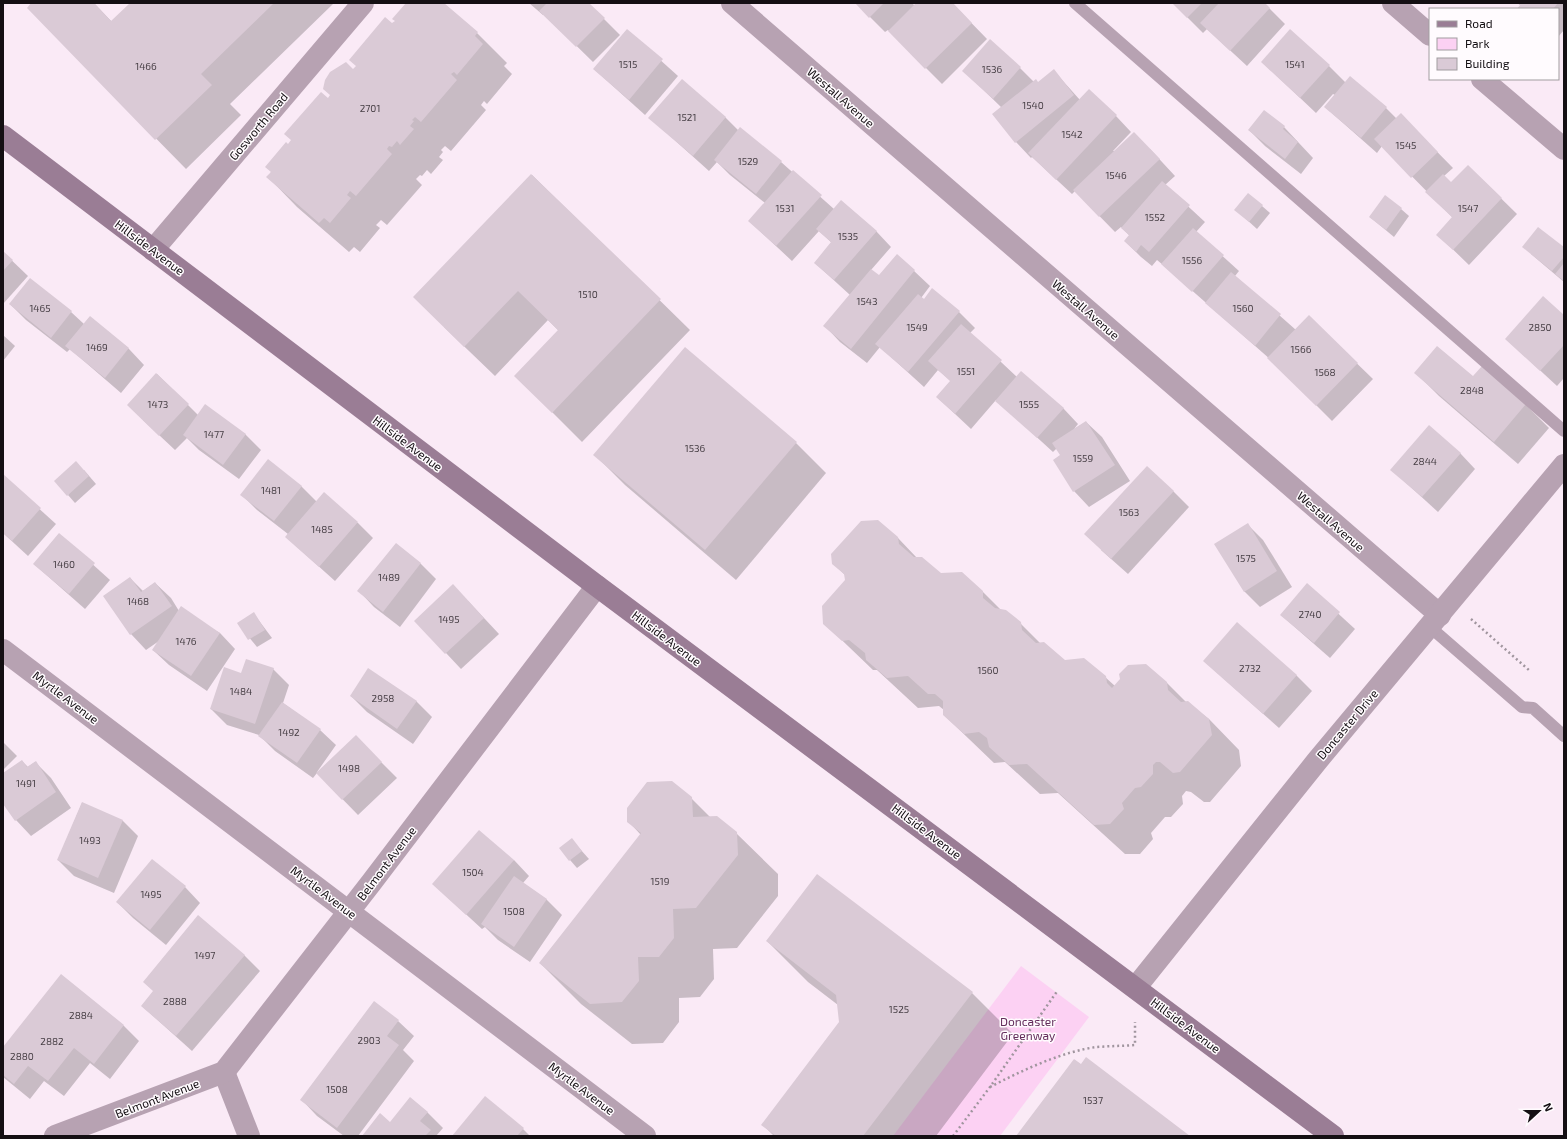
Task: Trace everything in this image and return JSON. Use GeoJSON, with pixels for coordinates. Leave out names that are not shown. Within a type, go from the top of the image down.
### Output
{"type":"FeatureCollection","features":[{"type":"Feature","properties":{"kind":"main road","name":"Hillside Avenue"},"geometry":{"type":"LineString","coordinates":[[3,136],[597,586],[1136,987],[1333,1136]]}},
{"type":"Feature","properties":{"kind":"street","name":"Gosworth Road"},"geometry":{"type":"LineString","coordinates":[[153,250],[362,3]]}},
{"type":"Feature","properties":{"kind":"street","name":"Westall Avenue"},"geometry":{"type":"LineString","coordinates":[[732,3],[1435,621]]}},
{"type":"Feature","properties":{"kind":"street"},"geometry":{"type":"LineString","coordinates":[[1393,3],[1429,34]]}},
{"type":"Feature","properties":{"kind":"street"},"geometry":{"type":"LineString","coordinates":[[1483,80],[1564,149]]}},
{"type":"Feature","properties":{"kind":"street","name":"Doncaster Drive"},"geometry":{"type":"LineString","coordinates":[[1136,987],[1317,760],[1564,466]]}},
{"type":"Feature","properties":{"kind":"street","name":"Belmont Avenue"},"geometry":{"type":"LineString","coordinates":[[55,1136],[224,1072],[597,586]]}},
{"type":"Feature","properties":{"kind":"street","name":"Myrtle Avenue"},"geometry":{"type":"LineString","coordinates":[[3,650],[645,1136]]}},
{"type":"Feature","properties":{"kind":"street"},"geometry":{"type":"LineString","coordinates":[[224,1072],[250,1136]]}},
{"type":"Feature","properties":{"kind":"lane"},"geometry":{"type":"LineString","coordinates":[[1075,3],[1564,431]]}},
{"type":"Feature","properties":{"kind":"lane"},"geometry":{"type":"LineString","coordinates":[[1435,621],[1522,707],[1533,708],[1564,736]]}},
{"type":"Feature","properties":{"kind":"path"},"geometry":{"type":"LineString","coordinates":[[1470,619],[1530,671]]}},
{"type":"Feature","properties":{"kind":"path"},"geometry":{"type":"LineString","coordinates":[[953,1136],[990,1087],[1058,990]]}},
{"type":"Feature","properties":{"kind":"path"},"geometry":{"type":"LineString","coordinates":[[990,1087],[1024,1069],[1096,1047],[1135,1045]]}},
{"type":"Feature","properties":{"kind":"green space","name":"Doncaster Greenway"},"geometry":{"type":"Polygon","coordinates":[[[1021,966],[1089,1017],[1000,1136],[893,1136],[1021,966]]]}},
{"type":"Feature","properties":{"kind":"building"},"geometry":{"type":"Polygon","coordinates":[[[31,3],[94,3],[111,21],[130,3],[274,3],[201,74],[212,85],[155,140],[27,8],[31,3]]]}},
{"type":"Feature","properties":{"kind":"building"},"geometry":{"type":"Polygon","coordinates":[[[406,3],[444,3],[478,32],[475,36],[483,44],[457,75],[454,72],[451,74],[457,80],[421,122],[415,117],[412,120],[414,121],[410,126],[414,129],[400,145],[397,141],[392,147],[389,146],[387,149],[392,154],[356,196],[350,191],[347,195],[351,198],[330,223],[324,218],[319,223],[266,177],[271,172],[265,167],[286,142],[288,144],[291,140],[284,134],[321,92],[328,98],[330,95],[323,89],[325,80],[330,72],[346,62],[353,69],[356,66],[349,60],[385,17],[392,23],[395,21],[392,19],[406,3]]]}},
{"type":"Feature","properties":{"kind":"building"},"geometry":{"type":"Polygon","coordinates":[[[547,3],[589,3],[605,18],[576,47],[539,11],[547,3]]]}},
{"type":"Feature","properties":{"kind":"building"},"geometry":{"type":"Polygon","coordinates":[[[855,3],[884,3],[869,18],[855,3]]]}},
{"type":"Feature","properties":{"kind":"building"},"geometry":{"type":"Polygon","coordinates":[[[916,3],[953,3],[972,23],[925,69],[888,31],[916,3]]]}},
{"type":"Feature","properties":{"kind":"building"},"geometry":{"type":"Polygon","coordinates":[[[1172,3],[1202,3],[1187,18],[1172,3]]]}},
{"type":"Feature","properties":{"kind":"building"},"geometry":{"type":"Polygon","coordinates":[[[1219,3],[1265,3],[1270,8],[1230,51],[1200,23],[1219,3]]]}},
{"type":"Feature","properties":{"kind":"building"},"geometry":{"type":"Polygon","coordinates":[[[1517,3],[1558,3],[1554,8],[1518,8],[1520,5],[1517,3]]]}},
{"type":"Feature","properties":{"kind":"building"},"geometry":{"type":"Polygon","coordinates":[[[627,29],[663,59],[629,100],[593,69],[627,29]]]}},
{"type":"Feature","properties":{"kind":"building"},"geometry":{"type":"Polygon","coordinates":[[[1290,29],[1330,65],[1300,98],[1261,62],[1290,29]]]}},
{"type":"Feature","properties":{"kind":"building"},"geometry":{"type":"Polygon","coordinates":[[[990,39],[1021,67],[993,99],[962,71],[990,39]]]}},
{"type":"Feature","properties":{"kind":"building"},"geometry":{"type":"Polygon","coordinates":[[[1054,69],[1074,95],[1015,143],[992,114],[1036,79],[1038,82],[1054,69]]]}},
{"type":"Feature","properties":{"kind":"building"},"geometry":{"type":"Polygon","coordinates":[[[1350,76],[1387,107],[1361,138],[1324,107],[1350,76]]]}},
{"type":"Feature","properties":{"kind":"building"},"geometry":{"type":"Polygon","coordinates":[[[682,79],[726,117],[693,156],[648,118],[682,79]]]}},
{"type":"Feature","properties":{"kind":"building"},"geometry":{"type":"Polygon","coordinates":[[[1089,89],[1117,115],[1056,180],[1028,153],[1089,89]]]}},
{"type":"Feature","properties":{"kind":"building"},"geometry":{"type":"Polygon","coordinates":[[[1264,110],[1285,126],[1283,129],[1298,142],[1285,159],[1248,130],[1264,110]]]}},
{"type":"Feature","properties":{"kind":"building"},"geometry":{"type":"Polygon","coordinates":[[[1401,113],[1438,152],[1411,178],[1374,139],[1401,113]]]}},
{"type":"Feature","properties":{"kind":"building"},"geometry":{"type":"Polygon","coordinates":[[[740,127],[782,161],[756,194],[714,160],[740,127]]]}},
{"type":"Feature","properties":{"kind":"building"},"geometry":{"type":"Polygon","coordinates":[[[1134,132],[1160,159],[1099,217],[1073,190],[1134,132]]]}},
{"type":"Feature","properties":{"kind":"building"},"geometry":{"type":"Polygon","coordinates":[[[1468,165],[1502,198],[1453,250],[1436,235],[1452,217],[1425,192],[1443,174],[1451,182],[1468,165]]]}},
{"type":"Feature","properties":{"kind":"building"},"geometry":{"type":"Polygon","coordinates":[[[793,170],[822,195],[776,246],[748,221],[793,170]]]}},
{"type":"Feature","properties":{"kind":"building"},"geometry":{"type":"Polygon","coordinates":[[[531,174],[661,299],[552,413],[514,376],[558,330],[518,291],[464,347],[413,297],[531,174]]]}},
{"type":"Feature","properties":{"kind":"building"},"geometry":{"type":"Polygon","coordinates":[[[1162,181],[1190,205],[1149,252],[1141,245],[1136,252],[1124,241],[1129,235],[1121,228],[1162,181]]]}},
{"type":"Feature","properties":{"kind":"building"},"geometry":{"type":"Polygon","coordinates":[[[1248,193],[1263,205],[1249,222],[1234,210],[1248,193]]]}},
{"type":"Feature","properties":{"kind":"building"},"geometry":{"type":"Polygon","coordinates":[[[1385,195],[1402,208],[1386,230],[1369,217],[1385,195]]]}},
{"type":"Feature","properties":{"kind":"building"},"geometry":{"type":"Polygon","coordinates":[[[841,200],[877,231],[834,280],[814,263],[831,242],[816,229],[841,200]]]}},
{"type":"Feature","properties":{"kind":"building"},"geometry":{"type":"Polygon","coordinates":[[[1538,227],[1564,247],[1564,257],[1552,271],[1522,247],[1538,227]]]}},
{"type":"Feature","properties":{"kind":"building"},"geometry":{"type":"Polygon","coordinates":[[[1193,228],[1224,255],[1192,292],[1161,264],[1193,228]]]}},
{"type":"Feature","properties":{"kind":"building"},"geometry":{"type":"Polygon","coordinates":[[[3,251],[13,260],[3,271],[3,251]]]}},
{"type":"Feature","properties":{"kind":"building"},"geometry":{"type":"Polygon","coordinates":[[[897,254],[915,270],[851,349],[823,326],[871,269],[879,275],[897,254]]]}},
{"type":"Feature","properties":{"kind":"building"},"geometry":{"type":"Polygon","coordinates":[[[1564,263],[1564,281],[1555,274],[1564,263]]]}},
{"type":"Feature","properties":{"kind":"building"},"geometry":{"type":"Polygon","coordinates":[[[1231,272],[1281,314],[1255,346],[1205,303],[1231,272]]]}},
{"type":"Feature","properties":{"kind":"building"},"geometry":{"type":"Polygon","coordinates":[[[30,278],[72,311],[51,338],[9,304],[30,278]]]}},
{"type":"Feature","properties":{"kind":"building"},"geometry":{"type":"Polygon","coordinates":[[[932,288],[960,311],[908,372],[875,344],[918,294],[924,299],[932,288]]]}},
{"type":"Feature","properties":{"kind":"building"},"geometry":{"type":"Polygon","coordinates":[[[1543,296],[1564,315],[1564,345],[1540,371],[1505,339],[1543,296]]]}},
{"type":"Feature","properties":{"kind":"building"},"geometry":{"type":"Polygon","coordinates":[[[1309,315],[1358,363],[1316,406],[1267,358],[1309,315]]]}},
{"type":"Feature","properties":{"kind":"building"},"geometry":{"type":"Polygon","coordinates":[[[90,316],[129,348],[105,378],[65,346],[90,316]]]}},
{"type":"Feature","properties":{"kind":"building"},"geometry":{"type":"Polygon","coordinates":[[[961,324],[1002,360],[955,414],[936,397],[950,381],[928,361],[961,324]]]}},
{"type":"Feature","properties":{"kind":"building"},"geometry":{"type":"Polygon","coordinates":[[[1437,346],[1473,376],[1482,366],[1526,404],[1494,442],[1414,373],[1437,346]]]}},
{"type":"Feature","properties":{"kind":"building"},"geometry":{"type":"Polygon","coordinates":[[[685,347],[797,442],[705,550],[593,455],[685,347]]]}},
{"type":"Feature","properties":{"kind":"building"},"geometry":{"type":"Polygon","coordinates":[[[1021,371],[1064,408],[1037,438],[995,401],[1021,371]]]}},
{"type":"Feature","properties":{"kind":"building"},"geometry":{"type":"Polygon","coordinates":[[[156,373],[189,404],[159,436],[127,405],[156,373]]]}},
{"type":"Feature","properties":{"kind":"building"},"geometry":{"type":"Polygon","coordinates":[[[205,404],[246,434],[223,465],[183,435],[205,404]]]}},
{"type":"Feature","properties":{"kind":"building"},"geometry":{"type":"Polygon","coordinates":[[[1086,421],[1115,465],[1073,492],[1053,460],[1060,455],[1052,443],[1086,421]]]}},
{"type":"Feature","properties":{"kind":"building"},"geometry":{"type":"Polygon","coordinates":[[[1429,425],[1461,453],[1422,497],[1390,470],[1429,425]]]}},
{"type":"Feature","properties":{"kind":"building"},"geometry":{"type":"Polygon","coordinates":[[[268,459],[302,486],[274,521],[240,495],[268,459]]]}},
{"type":"Feature","properties":{"kind":"building"},"geometry":{"type":"Polygon","coordinates":[[[76,461],[89,476],[67,496],[54,481],[76,461]]]}},
{"type":"Feature","properties":{"kind":"building"},"geometry":{"type":"Polygon","coordinates":[[[1147,466],[1174,491],[1111,559],[1084,534],[1147,466]]]}},
{"type":"Feature","properties":{"kind":"building"},"geometry":{"type":"Polygon","coordinates":[[[3,474],[41,508],[12,541],[3,533],[3,474]]]}},
{"type":"Feature","properties":{"kind":"building"},"geometry":{"type":"Polygon","coordinates":[[[324,492],[358,522],[319,567],[285,537],[324,492]]]}},
{"type":"Feature","properties":{"kind":"building"},"geometry":{"type":"Polygon","coordinates":[[[878,520],[898,537],[899,544],[914,557],[922,557],[941,573],[962,572],[983,591],[983,598],[995,608],[1006,610],[1021,622],[1022,630],[1036,643],[1044,642],[1065,660],[1084,658],[1106,676],[1107,683],[1112,688],[1120,679],[1119,674],[1128,665],[1146,664],[1167,682],[1168,690],[1181,702],[1188,701],[1209,719],[1212,735],[1180,772],[1173,773],[1160,762],[1156,762],[1153,765],[1153,774],[1141,787],[1135,788],[1122,803],[1124,809],[1110,824],[1094,825],[1027,764],[1009,765],[989,747],[987,738],[979,732],[964,734],[943,715],[943,701],[935,694],[928,694],[908,676],[887,678],[866,660],[865,653],[849,640],[842,641],[823,624],[822,606],[845,580],[844,574],[832,564],[831,554],[861,521],[878,520]]]}},
{"type":"Feature","properties":{"kind":"building"},"geometry":{"type":"Polygon","coordinates":[[[1248,523],[1277,571],[1244,592],[1214,544],[1248,523]]]}},
{"type":"Feature","properties":{"kind":"building"},"geometry":{"type":"Polygon","coordinates":[[[59,533],[95,563],[69,594],[33,564],[59,533]]]}},
{"type":"Feature","properties":{"kind":"building"},"geometry":{"type":"Polygon","coordinates":[[[396,543],[421,563],[383,612],[357,591],[396,543]]]}},
{"type":"Feature","properties":{"kind":"building"},"geometry":{"type":"Polygon","coordinates":[[[130,577],[141,592],[155,582],[172,606],[130,635],[103,596],[130,577]]]}},
{"type":"Feature","properties":{"kind":"building"},"geometry":{"type":"Polygon","coordinates":[[[1307,583],[1340,612],[1314,643],[1280,615],[1307,583]]]}},
{"type":"Feature","properties":{"kind":"building"},"geometry":{"type":"Polygon","coordinates":[[[453,584],[484,618],[445,654],[414,621],[453,584]]]}},
{"type":"Feature","properties":{"kind":"building"},"geometry":{"type":"Polygon","coordinates":[[[181,606],[220,633],[191,676],[152,650],[181,606]]]}},
{"type":"Feature","properties":{"kind":"building"},"geometry":{"type":"Polygon","coordinates":[[[254,612],[265,630],[248,640],[237,623],[254,612]]]}},
{"type":"Feature","properties":{"kind":"building"},"geometry":{"type":"Polygon","coordinates":[[[1237,622],[1297,675],[1263,714],[1203,661],[1237,622]]]}},
{"type":"Feature","properties":{"kind":"building"},"geometry":{"type":"Polygon","coordinates":[[[246,659],[274,668],[255,724],[210,709],[224,667],[241,673],[246,659]]]}},
{"type":"Feature","properties":{"kind":"building"},"geometry":{"type":"Polygon","coordinates":[[[368,668],[417,701],[397,729],[350,696],[368,668]]]}},
{"type":"Feature","properties":{"kind":"building"},"geometry":{"type":"Polygon","coordinates":[[[282,702],[321,729],[297,763],[258,736],[282,702]]]}},
{"type":"Feature","properties":{"kind":"building"},"geometry":{"type":"Polygon","coordinates":[[[356,735],[382,762],[342,800],[316,773],[356,735]]]}},
{"type":"Feature","properties":{"kind":"building"},"geometry":{"type":"Polygon","coordinates":[[[22,760],[27,767],[36,761],[56,792],[15,821],[3,804],[3,773],[22,760]]]}},
{"type":"Feature","properties":{"kind":"building"},"geometry":{"type":"Polygon","coordinates":[[[672,781],[692,797],[693,817],[717,816],[737,832],[738,855],[696,908],[673,909],[674,938],[659,957],[638,957],[639,981],[622,1002],[590,1004],[539,963],[641,833],[627,822],[627,808],[647,782],[672,781]]]}},
{"type":"Feature","properties":{"kind":"building"},"geometry":{"type":"Polygon","coordinates":[[[82,802],[123,820],[98,878],[57,860],[82,802]]]}},
{"type":"Feature","properties":{"kind":"building"},"geometry":{"type":"Polygon","coordinates":[[[479,830],[514,860],[466,915],[432,884],[479,830]]]}},
{"type":"Feature","properties":{"kind":"building"},"geometry":{"type":"Polygon","coordinates":[[[572,838],[582,851],[569,861],[559,848],[572,838]]]}},
{"type":"Feature","properties":{"kind":"building"},"geometry":{"type":"Polygon","coordinates":[[[152,859],[186,886],[150,930],[116,902],[152,859]]]}},
{"type":"Feature","properties":{"kind":"building"},"geometry":{"type":"Polygon","coordinates":[[[817,874],[973,992],[863,1136],[776,1136],[761,1125],[839,1022],[836,995],[766,941],[817,874]]]}},
{"type":"Feature","properties":{"kind":"building"},"geometry":{"type":"Polygon","coordinates":[[[514,876],[547,899],[514,947],[481,924],[514,876]]]}},
{"type":"Feature","properties":{"kind":"building"},"geometry":{"type":"Polygon","coordinates":[[[198,915],[245,955],[176,1036],[141,1006],[153,991],[143,982],[198,915]]]}},
{"type":"Feature","properties":{"kind":"building"},"geometry":{"type":"Polygon","coordinates":[[[61,974],[124,1025],[94,1064],[74,1048],[48,1081],[28,1066],[14,1084],[3,1075],[3,1047],[61,974]]]}},
{"type":"Feature","properties":{"kind":"building"},"geometry":{"type":"Polygon","coordinates":[[[374,1001],[399,1020],[387,1036],[399,1045],[337,1128],[300,1100],[374,1001]]]}},
{"type":"Feature","properties":{"kind":"building"},"geometry":{"type":"Polygon","coordinates":[[[1086,1057],[1190,1136],[1016,1136],[1074,1059],[1081,1064],[1086,1057]]]}},
{"type":"Feature","properties":{"kind":"building"},"geometry":{"type":"Polygon","coordinates":[[[485,1096],[524,1128],[517,1136],[452,1136],[485,1096]]]}},
{"type":"Feature","properties":{"kind":"building"},"geometry":{"type":"Polygon","coordinates":[[[410,1097],[428,1112],[420,1121],[431,1130],[425,1136],[362,1136],[380,1113],[390,1122],[410,1097]]]}}]}
